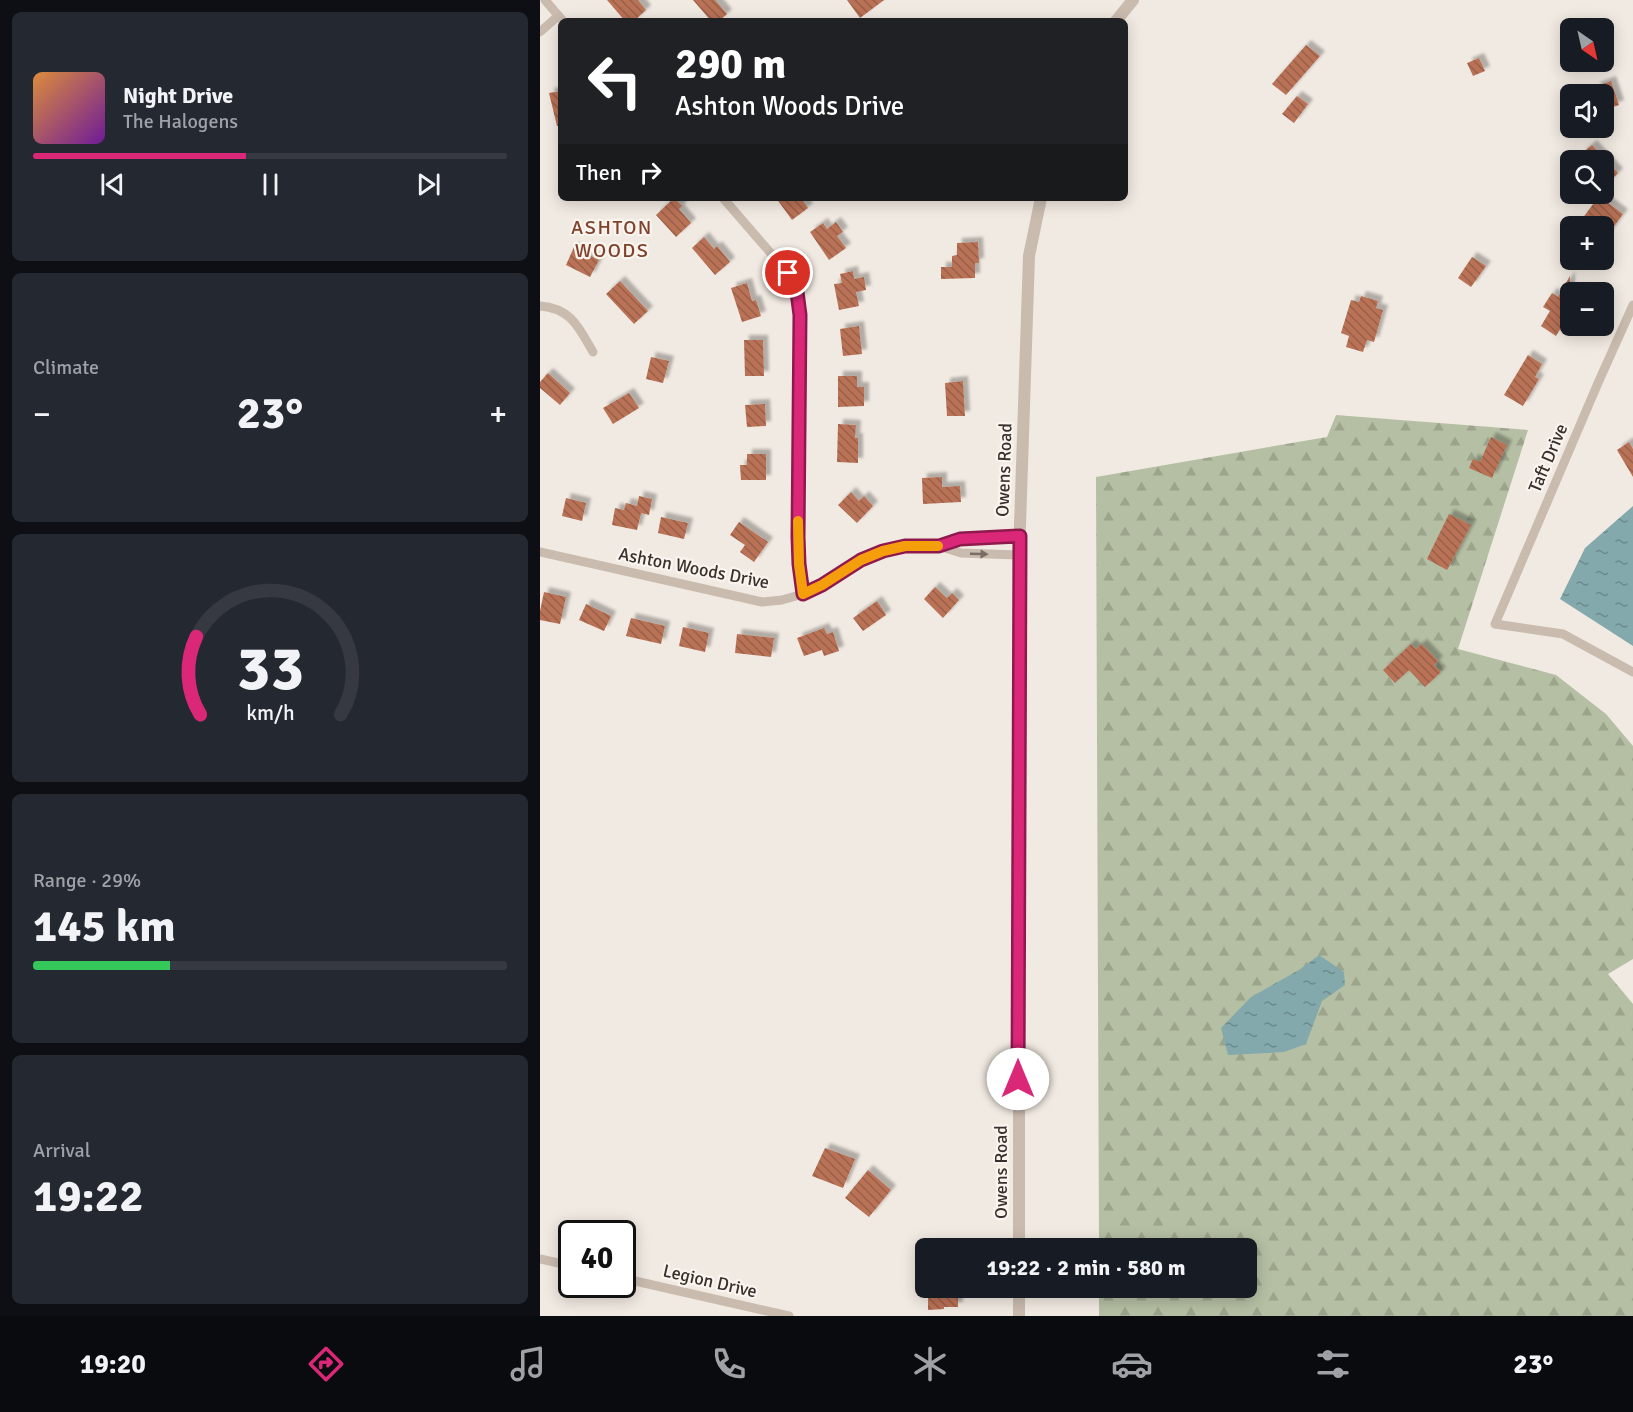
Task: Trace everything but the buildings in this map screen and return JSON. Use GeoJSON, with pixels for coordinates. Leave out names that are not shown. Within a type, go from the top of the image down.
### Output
{"type":"FeatureCollection","features":[{"type":"Feature","properties":{"kind":"street"},"geometry":{"type":"LineString","coordinates":[[545,0],[561,18]]}},
{"type":"Feature","properties":{"kind":"street"},"geometry":{"type":"LineString","coordinates":[[1118,18],[1132,0]]}},
{"type":"Feature","properties":{"kind":"street"},"geometry":{"type":"LineString","coordinates":[[540,32],[558,20]]}},
{"type":"Feature","properties":{"kind":"street"},"geometry":{"type":"LineString","coordinates":[[726,201],[788,273],[797,292],[800,315],[798,546],[803,594]]}},
{"type":"Feature","properties":{"kind":"street","name":"Owens Road"},"geometry":{"type":"LineString","coordinates":[[1019,1238],[1019,555],[1029,256],[1040,201]]}},
{"type":"Feature","properties":{"kind":"street","name":"Taft Drive"},"geometry":{"type":"LineString","coordinates":[[1633,305],[1495,624],[1563,634],[1633,672]]}},
{"type":"Feature","properties":{"kind":"street"},"geometry":{"type":"LineString","coordinates":[[540,306],[550,307],[566,314],[578,326],[593,352]]}},
{"type":"Feature","properties":{"kind":"street","name":"Ashton Woods Drive"},"geometry":{"type":"LineString","coordinates":[[939,546],[960,539],[1020,536]]}},
{"type":"Feature","properties":{"kind":"street","name":"Ashton Woods Drive"},"geometry":{"type":"LineString","coordinates":[[540,552],[762,602],[782,600],[803,594],[822,585],[861,560],[883,551],[905,546],[939,546],[961,553],[1019,555]]}},
{"type":"Feature","properties":{"kind":"street"},"geometry":{"type":"LineString","coordinates":[[540,1259],[558,1263]]}},
{"type":"Feature","properties":{"kind":"street","name":"Legion Drive"},"geometry":{"type":"LineString","coordinates":[[636,1281],[789,1316]]}},
{"type":"Feature","properties":{"kind":"street"},"geometry":{"type":"LineString","coordinates":[[1019,1298],[1019,1316]]}},
{"type":"Feature","properties":{"kind":"green space"},"geometry":{"type":"Polygon","coordinates":[[[1336,415],[1528,430],[1458,649],[1556,675],[1606,714],[1633,746],[1633,959],[1608,974],[1633,1004],[1633,1316],[1099,1316],[1099,1298],[1257,1298],[1257,1238],[1099,1238],[1096,477],[1327,437],[1336,415]]]}},
{"type":"Feature","properties":{"kind":"water"},"geometry":{"type":"Polygon","coordinates":[[[1633,506],[1633,646],[1560,599],[1585,548],[1633,506]]]}},
{"type":"Feature","properties":{"kind":"water"},"geometry":{"type":"Polygon","coordinates":[[[1319,955],[1344,972],[1345,985],[1322,1001],[1306,1044],[1284,1052],[1228,1055],[1221,1028],[1251,997],[1299,970],[1319,955]]]}},
{"type":"Feature","properties":{"kind":"slow traffic"},"geometry":{"type":"LineString","coordinates":[[798,521],[799,564],[803,594],[822,585],[861,560],[883,551],[905,546],[938,546]]}},
{"type":"Feature","properties":{"kind":"district","name":"ASHTON WOODS"},"geometry":{"type":"Point","coordinates":[612,238]}},
{"type":"Feature","properties":{"kind":"route"},"geometry":{"type":"LineString","coordinates":[[788,273],[797,292],[800,315],[798,537],[803,594],[822,585],[861,560],[883,551],[905,546],[939,546],[960,539],[1020,536],[1018,1079]]}}]}
